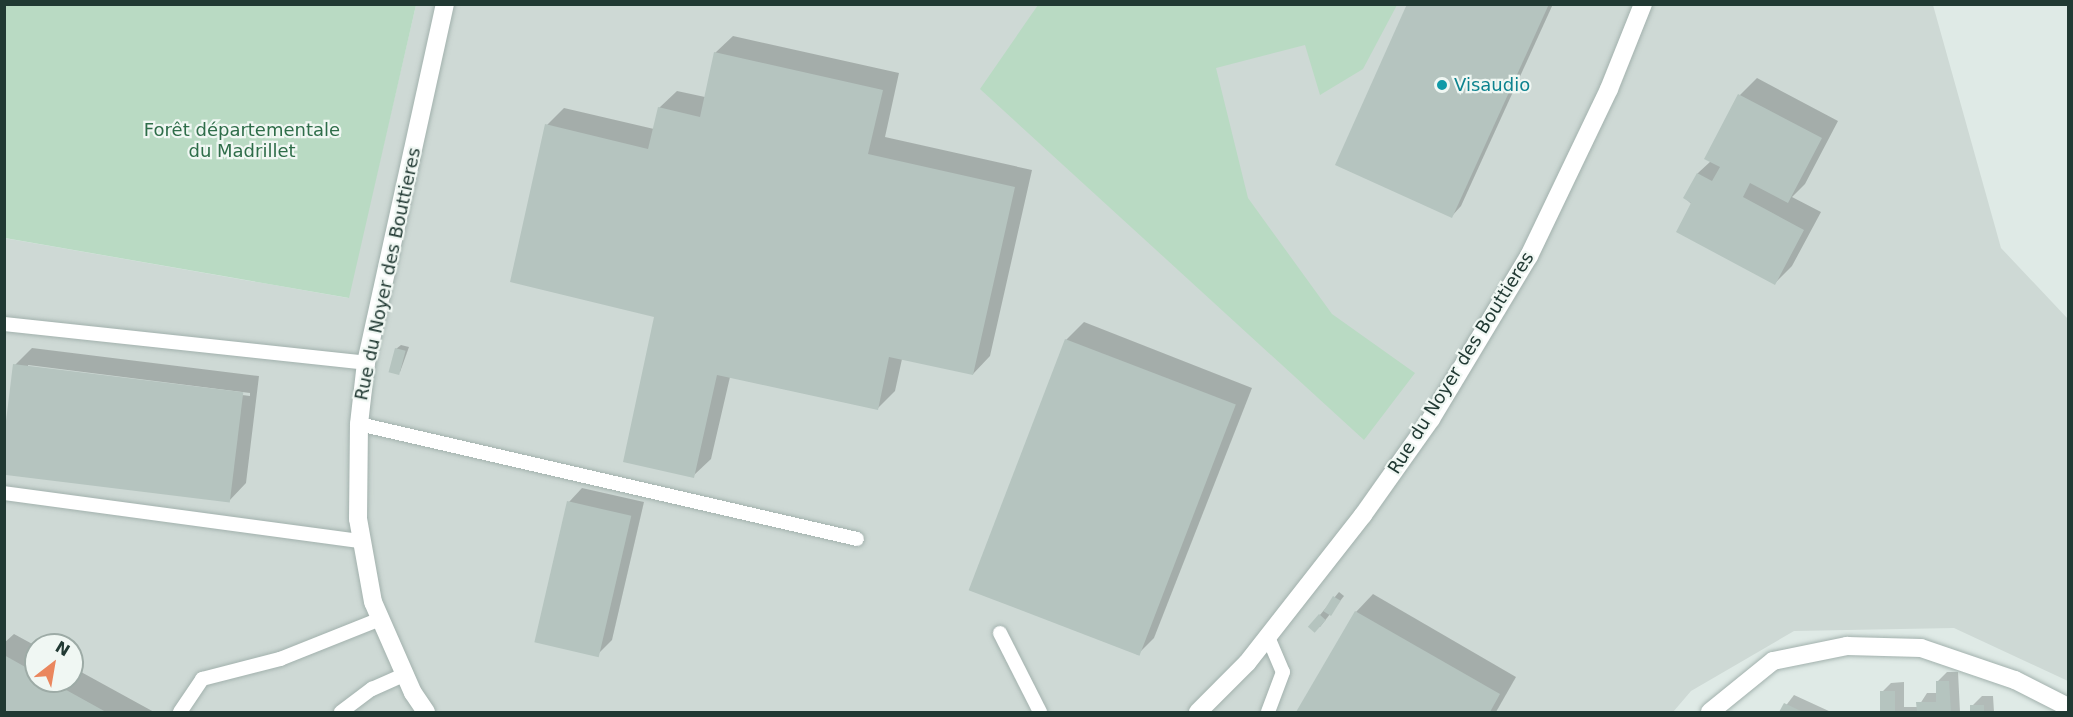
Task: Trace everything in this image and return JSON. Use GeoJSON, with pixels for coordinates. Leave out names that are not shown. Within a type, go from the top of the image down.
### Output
{"type":"FeatureCollection","features":[{"type":"Feature","properties":{"kind":"street","name":"Rue du Noyer des Bouttieres"},"geometry":{"type":"LineString","coordinates":[[426,712],[405,674],[380,619],[360,541],[359,424],[366,363],[445,4]]}},
{"type":"Feature","properties":{"kind":"street","name":"Rue du Noyer des Bouttieres"},"geometry":{"type":"LineString","coordinates":[[1198,712],[1268,636],[1364,515],[1431,419],[1529,256],[1609,89],[1644,4]]}},
{"type":"Feature","properties":{"kind":"street"},"geometry":{"type":"LineString","coordinates":[[1710,712],[1773,661],[1847,646],[1921,648],[2015,680],[2068,707]]}},
{"type":"Feature","properties":{"kind":"lane"},"geometry":{"type":"LineString","coordinates":[[4,324],[366,363]]}},
{"type":"Feature","properties":{"kind":"lane"},"geometry":{"type":"LineString","coordinates":[[359,424],[857,539]]}},
{"type":"Feature","properties":{"kind":"lane"},"geometry":{"type":"LineString","coordinates":[[4,493],[360,541]]}},
{"type":"Feature","properties":{"kind":"lane"},"geometry":{"type":"LineString","coordinates":[[180,712],[202,680],[280,659],[380,619]]}},
{"type":"Feature","properties":{"kind":"lane"},"geometry":{"type":"LineString","coordinates":[[1000,633],[1040,712]]}},
{"type":"Feature","properties":{"kind":"lane"},"geometry":{"type":"LineString","coordinates":[[1268,636],[1283,672],[1268,712]]}},
{"type":"Feature","properties":{"kind":"lane"},"geometry":{"type":"LineString","coordinates":[[341,712],[372,689],[405,674]]}},
{"type":"Feature","properties":{"kind":"shaded area"},"geometry":{"type":"Polygon","coordinates":[[[416,5],[1933,5],[2001,248],[2068,319],[2068,681],[1954,628],[1794,631],[1691,691],[1673,712],[5,712],[4,238],[348,298],[416,5]]]}},
{"type":"Feature","properties":{"kind":"green space","name":"Forêt départementale du Madrillet"},"geometry":{"type":"Polygon","coordinates":[[[4,5],[416,5],[349,298],[5,238],[4,5]]]}},
{"type":"Feature","properties":{"kind":"green space"},"geometry":{"type":"Polygon","coordinates":[[[1038,5],[1397,5],[1363,69],[1320,95],[1305,45],[1216,68],[1248,198],[1332,314],[1415,373],[1364,440],[980,89],[1038,5]]]}},
{"type":"Feature","properties":{"kind":"building","name":"Visaudio"},"geometry":{"type":"Polygon","coordinates":[[[1407,4],[1549,4],[1452,218],[1335,165],[1407,4]]]}},
{"type":"Feature","properties":{"kind":"building"},"geometry":{"type":"Polygon","coordinates":[[[714,52],[883,90],[868,154],[1015,187],[973,375],[889,357],[878,410],[717,375],[694,478],[623,462],[654,317],[510,282],[545,124],[648,149],[658,107],[700,117],[714,52]]]}},
{"type":"Feature","properties":{"kind":"building"},"geometry":{"type":"Polygon","coordinates":[[[1738,94],[1822,138],[1788,203],[1750,183],[1743,197],[1804,230],[1775,285],[1676,232],[1691,203],[1683,198],[1697,173],[1712,181],[1720,167],[1704,159],[1738,94]]]}},
{"type":"Feature","properties":{"kind":"building"},"geometry":{"type":"Polygon","coordinates":[[[1065,339],[1236,405],[1139,656],[969,590],[1065,339]]]}},
{"type":"Feature","properties":{"kind":"building"},"geometry":{"type":"Polygon","coordinates":[[[395,348],[406,351],[399,375],[389,372],[395,348]]]}},
{"type":"Feature","properties":{"kind":"building"},"geometry":{"type":"Polygon","coordinates":[[[13,364],[243,392],[230,502],[4,475],[4,437],[13,364]]]}},
{"type":"Feature","properties":{"kind":"building"},"geometry":{"type":"Polygon","coordinates":[[[567,501],[631,516],[599,657],[534,642],[567,501]]]}},
{"type":"Feature","properties":{"kind":"building"},"geometry":{"type":"Polygon","coordinates":[[[1333,596],[1341,601],[1331,616],[1323,611],[1333,596]]]}},
{"type":"Feature","properties":{"kind":"building"},"geometry":{"type":"Polygon","coordinates":[[[1355,611],[1500,694],[1490,712],[1296,712],[1355,611]]]}},
{"type":"Feature","properties":{"kind":"building"},"geometry":{"type":"Polygon","coordinates":[[[1319,614],[1326,620],[1315,633],[1308,627],[1319,614]]]}},
{"type":"Feature","properties":{"kind":"building"},"geometry":{"type":"Polygon","coordinates":[[[4,655],[24,666],[24,693],[72,693],[106,712],[4,712],[4,655]]]}},
{"type":"Feature","properties":{"kind":"building"},"geometry":{"type":"Polygon","coordinates":[[[1936,681],[1949,681],[1951,712],[1917,712],[1916,702],[1936,702],[1936,681]]]}},
{"type":"Feature","properties":{"kind":"building"},"geometry":{"type":"Polygon","coordinates":[[[1880,691],[1895,691],[1895,712],[1880,712],[1880,691]]]}},
{"type":"Feature","properties":{"kind":"building"},"geometry":{"type":"Polygon","coordinates":[[[1784,703],[1803,712],[1779,712],[1784,703]]]}},
{"type":"Feature","properties":{"kind":"building"},"geometry":{"type":"Polygon","coordinates":[[[1970,705],[1984,705],[1984,712],[1970,712],[1970,705]]]}},
{"type":"Feature","properties":{"kind":"place","name":"Visaudio"},"geometry":{"type":"Point","coordinates":[1442,85]}}]}
